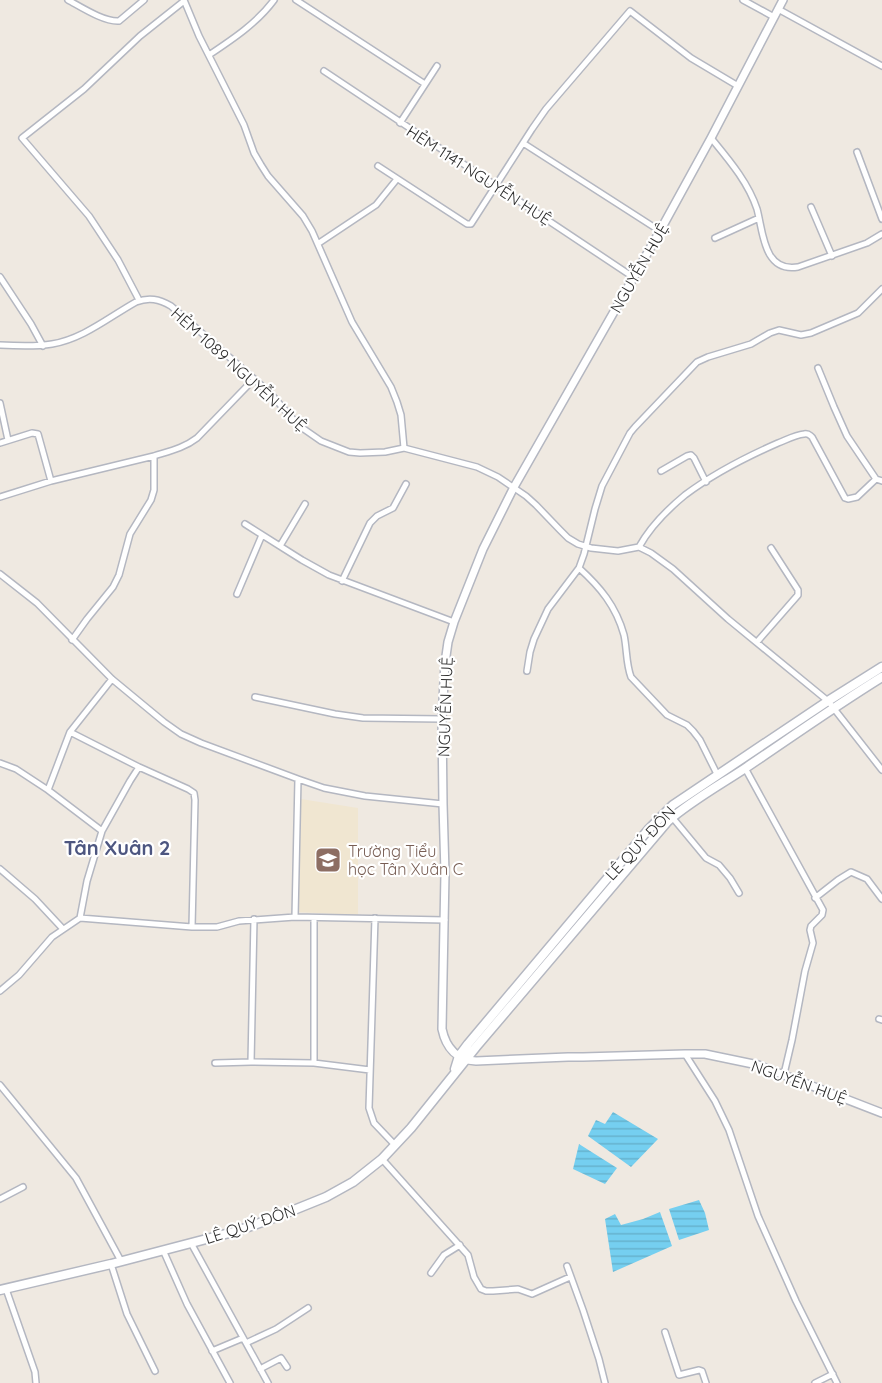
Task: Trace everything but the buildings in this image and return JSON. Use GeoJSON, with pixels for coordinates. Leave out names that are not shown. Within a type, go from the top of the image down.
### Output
{"type":"FeatureCollection","features":[{"type":"Feature","properties":{"kind":"main road","name":"LÊ QUÝ ĐÔN"},"geometry":{"type":"LineString","coordinates":[[3,1289],[237,1231],[326,1197],[353,1182],[382,1159],[411,1128],[454,1076],[462,1058],[600,894],[672,817],[745,768],[882,667]]}},
{"type":"Feature","properties":{"kind":"main road","name":"LÊ QUÝ ĐÔN"},"geometry":{"type":"LineString","coordinates":[[600,894],[648,830],[674,805],[830,704],[882,677]]}},
{"type":"Feature","properties":{"kind":"street"},"geometry":{"type":"LineString","coordinates":[[68,0],[104,18],[118,21],[144,0]]}},
{"type":"Feature","properties":{"kind":"street"},"geometry":{"type":"LineString","coordinates":[[209,55],[255,21],[274,0]]}},
{"type":"Feature","properties":{"kind":"street"},"geometry":{"type":"LineString","coordinates":[[296,0],[425,84]]}},
{"type":"Feature","properties":{"kind":"street"},"geometry":{"type":"LineString","coordinates":[[743,0],[774,17]]}},
{"type":"Feature","properties":{"kind":"street","name":"NGUYỄN HUỆ"},"geometry":{"type":"LineString","coordinates":[[783,0],[660,231],[514,487],[483,549],[454,622],[445,663],[442,719],[445,873],[442,1029],[444,1041],[462,1058],[477,1061],[705,1054],[758,1065],[882,1113]]}},
{"type":"Feature","properties":{"kind":"street"},"geometry":{"type":"LineString","coordinates":[[0,345],[26,347],[54,344],[78,335],[139,300],[118,260],[95,225],[22,138],[78,94],[140,36],[184,1],[244,125],[254,153],[279,189],[303,216],[319,243],[352,322],[398,402],[404,448]]}},
{"type":"Feature","properties":{"kind":"street"},"geometry":{"type":"LineString","coordinates":[[778,9],[882,66]]}},
{"type":"Feature","properties":{"kind":"street"},"geometry":{"type":"LineString","coordinates":[[378,166],[469,224],[472,223],[546,109],[630,11],[691,58],[738,86]]}},
{"type":"Feature","properties":{"kind":"street"},"geometry":{"type":"LineString","coordinates":[[400,123],[437,66]]}},
{"type":"Feature","properties":{"kind":"street","name":"HẺM 1141 NGUYỄN HUỆ"},"geometry":{"type":"LineString","coordinates":[[324,71],[633,278]]}},
{"type":"Feature","properties":{"kind":"street"},"geometry":{"type":"LineString","coordinates":[[711,138],[751,194],[770,256],[779,265],[798,267],[867,243],[882,234]]}},
{"type":"Feature","properties":{"kind":"street"},"geometry":{"type":"LineString","coordinates":[[523,143],[660,231]]}},
{"type":"Feature","properties":{"kind":"street"},"geometry":{"type":"LineString","coordinates":[[857,152],[882,219]]}},
{"type":"Feature","properties":{"kind":"street"},"geometry":{"type":"LineString","coordinates":[[319,243],[376,205],[397,179]]}},
{"type":"Feature","properties":{"kind":"street"},"geometry":{"type":"LineString","coordinates":[[812,207],[832,256]]}},
{"type":"Feature","properties":{"kind":"street"},"geometry":{"type":"LineString","coordinates":[[715,238],[759,218]]}},
{"type":"Feature","properties":{"kind":"street"},"geometry":{"type":"LineString","coordinates":[[0,277],[32,324],[43,346]]}},
{"type":"Feature","properties":{"kind":"street"},"geometry":{"type":"LineString","coordinates":[[527,671],[530,652],[541,622],[556,597],[579,568],[602,486],[630,433],[697,362],[751,344],[775,331],[784,330],[801,335],[811,333],[858,313],[882,289]]}},
{"type":"Feature","properties":{"kind":"street","name":"HẺM 1089 NGUYỄN HUỆ"},"geometry":{"type":"LineString","coordinates":[[139,300],[159,300],[171,306],[270,393],[298,425],[321,441],[349,452],[360,453],[386,452],[404,448],[477,467],[514,487],[536,505],[568,538],[586,547]]}},
{"type":"Feature","properties":{"kind":"street"},"geometry":{"type":"LineString","coordinates":[[639,547],[644,538],[672,507],[686,495],[747,458],[804,434],[812,437],[845,498],[857,496],[879,480],[847,436],[818,368]]}},
{"type":"Feature","properties":{"kind":"street"},"geometry":{"type":"LineString","coordinates":[[0,497],[51,481],[154,456],[188,445],[254,379]]}},
{"type":"Feature","properties":{"kind":"street"},"geometry":{"type":"LineString","coordinates":[[0,404],[8,440]]}},
{"type":"Feature","properties":{"kind":"street"},"geometry":{"type":"LineString","coordinates":[[0,443],[32,433],[38,434],[51,481]]}},
{"type":"Feature","properties":{"kind":"street"},"geometry":{"type":"LineString","coordinates":[[661,471],[691,455],[706,482]]}},
{"type":"Feature","properties":{"kind":"street"},"geometry":{"type":"LineString","coordinates":[[72,640],[113,586],[118,575],[130,534],[151,500],[154,490],[154,456]]}},
{"type":"Feature","properties":{"kind":"street"},"geometry":{"type":"LineString","coordinates":[[342,581],[370,524],[377,516],[393,508],[405,484]]}},
{"type":"Feature","properties":{"kind":"street"},"geometry":{"type":"LineString","coordinates":[[280,546],[304,504]]}},
{"type":"Feature","properties":{"kind":"street"},"geometry":{"type":"LineString","coordinates":[[245,524],[317,570],[454,622]]}},
{"type":"Feature","properties":{"kind":"street"},"geometry":{"type":"LineString","coordinates":[[237,594],[262,535]]}},
{"type":"Feature","properties":{"kind":"street"},"geometry":{"type":"LineString","coordinates":[[586,547],[618,551],[639,547],[673,569],[728,619],[830,704],[882,770]]}},
{"type":"Feature","properties":{"kind":"street"},"geometry":{"type":"LineString","coordinates":[[757,642],[798,595],[798,590],[771,548]]}},
{"type":"Feature","properties":{"kind":"street"},"geometry":{"type":"LineString","coordinates":[[579,568],[597,584],[612,606],[624,635],[629,671],[632,677],[667,715],[687,725],[693,731],[718,776]]}},
{"type":"Feature","properties":{"kind":"street"},"geometry":{"type":"LineString","coordinates":[[0,573],[37,603],[112,679],[181,734],[201,744],[324,788],[365,796],[443,804]]}},
{"type":"Feature","properties":{"kind":"street"},"geometry":{"type":"LineString","coordinates":[[48,790],[70,732],[112,679]]}},
{"type":"Feature","properties":{"kind":"street"},"geometry":{"type":"LineString","coordinates":[[255,697],[363,718],[442,719]]}},
{"type":"Feature","properties":{"kind":"street"},"geometry":{"type":"LineString","coordinates":[[70,732],[194,793],[192,927]]}},
{"type":"Feature","properties":{"kind":"street"},"geometry":{"type":"LineString","coordinates":[[0,763],[16,769],[48,790],[102,831]]}},
{"type":"Feature","properties":{"kind":"street"},"geometry":{"type":"LineString","coordinates":[[80,918],[87,881],[102,831],[139,767]]}},
{"type":"Feature","properties":{"kind":"street"},"geometry":{"type":"LineString","coordinates":[[745,768],[822,910],[822,915],[810,930],[813,943],[784,1074]]}},
{"type":"Feature","properties":{"kind":"street"},"geometry":{"type":"LineString","coordinates":[[295,917],[298,779]]}},
{"type":"Feature","properties":{"kind":"street"},"geometry":{"type":"LineString","coordinates":[[672,817],[706,858],[719,865],[739,893]]}},
{"type":"Feature","properties":{"kind":"street"},"geometry":{"type":"LineString","coordinates":[[0,868],[35,899],[63,929]]}},
{"type":"Feature","properties":{"kind":"street"},"geometry":{"type":"LineString","coordinates":[[816,898],[838,880],[851,873],[867,879],[882,898]]}},
{"type":"Feature","properties":{"kind":"street"},"geometry":{"type":"LineString","coordinates":[[0,991],[19,975],[44,946],[80,918],[192,927],[217,927],[239,921],[295,917],[445,920]]}},
{"type":"Feature","properties":{"kind":"street"},"geometry":{"type":"LineString","coordinates":[[314,918],[314,1063]]}},
{"type":"Feature","properties":{"kind":"street"},"geometry":{"type":"LineString","coordinates":[[375,918],[369,1108],[374,1123],[395,1145]]}},
{"type":"Feature","properties":{"kind":"street"},"geometry":{"type":"LineString","coordinates":[[251,1062],[254,920]]}},
{"type":"Feature","properties":{"kind":"street"},"geometry":{"type":"LineString","coordinates":[[685,1054],[715,1101],[729,1130],[758,1216],[796,1301],[837,1383]]}},
{"type":"Feature","properties":{"kind":"street"},"geometry":{"type":"LineString","coordinates":[[215,1063],[314,1063],[370,1070]]}},
{"type":"Feature","properties":{"kind":"street"},"geometry":{"type":"LineString","coordinates":[[0,1085],[76,1178],[121,1261]]}},
{"type":"Feature","properties":{"kind":"street"},"geometry":{"type":"LineString","coordinates":[[382,1159],[468,1255],[477,1284],[481,1289],[486,1291],[518,1289],[532,1294],[570,1277]]}},
{"type":"Feature","properties":{"kind":"street"},"geometry":{"type":"LineString","coordinates":[[0,1199],[23,1187]]}},
{"type":"Feature","properties":{"kind":"street"},"geometry":{"type":"LineString","coordinates":[[191,1243],[268,1383]]}},
{"type":"Feature","properties":{"kind":"street"},"geometry":{"type":"LineString","coordinates":[[431,1274],[444,1255],[460,1245]]}},
{"type":"Feature","properties":{"kind":"street"},"geometry":{"type":"LineString","coordinates":[[163,1250],[187,1304],[228,1383]]}},
{"type":"Feature","properties":{"kind":"street"},"geometry":{"type":"LineString","coordinates":[[111,1264],[127,1314],[155,1371]]}},
{"type":"Feature","properties":{"kind":"street"},"geometry":{"type":"LineString","coordinates":[[567,1266],[584,1310],[605,1383]]}},
{"type":"Feature","properties":{"kind":"street"},"geometry":{"type":"LineString","coordinates":[[3,1289],[35,1372],[36,1383]]}},
{"type":"Feature","properties":{"kind":"street"},"geometry":{"type":"LineString","coordinates":[[212,1351],[276,1329],[308,1308]]}},
{"type":"Feature","properties":{"kind":"street"},"geometry":{"type":"LineString","coordinates":[[665,1332],[679,1375],[699,1370],[702,1371],[706,1383]]}},
{"type":"Feature","properties":{"kind":"street"},"geometry":{"type":"LineString","coordinates":[[260,1369],[281,1358],[288,1368]]}},
{"type":"Feature","properties":{"kind":"street"},"geometry":{"type":"LineString","coordinates":[[815,1383],[833,1374]]}},
{"type":"Feature","properties":{"kind":"shaded area","name":"Trường Tiểu học Tân Xuân C"},"geometry":{"type":"Polygon","coordinates":[[[301,799],[358,808],[358,915],[297,912],[301,799]]]}},
{"type":"Feature","properties":{"kind":"water"},"geometry":{"type":"Polygon","coordinates":[[[613,1112],[658,1139],[631,1167],[588,1136],[596,1120],[605,1124],[613,1112]]]}},
{"type":"Feature","properties":{"kind":"water"},"geometry":{"type":"Polygon","coordinates":[[[579,1144],[617,1168],[605,1184],[573,1169],[579,1144]]]}},
{"type":"Feature","properties":{"kind":"water"},"geometry":{"type":"Polygon","coordinates":[[[699,1200],[709,1230],[679,1240],[669,1209],[699,1200]]]}},
{"type":"Feature","properties":{"kind":"water"},"geometry":{"type":"Polygon","coordinates":[[[660,1212],[672,1246],[613,1272],[605,1219],[615,1214],[621,1225],[660,1212]]]}},
{"type":"Feature","properties":{"kind":"place","name":"Trường Tiểu học Tân Xuân C"},"geometry":{"type":"Point","coordinates":[328,860]}},
{"type":"Feature","properties":{"kind":"district","name":"Tân Xuân 2"},"geometry":{"type":"Point","coordinates":[117,848]}}]}
